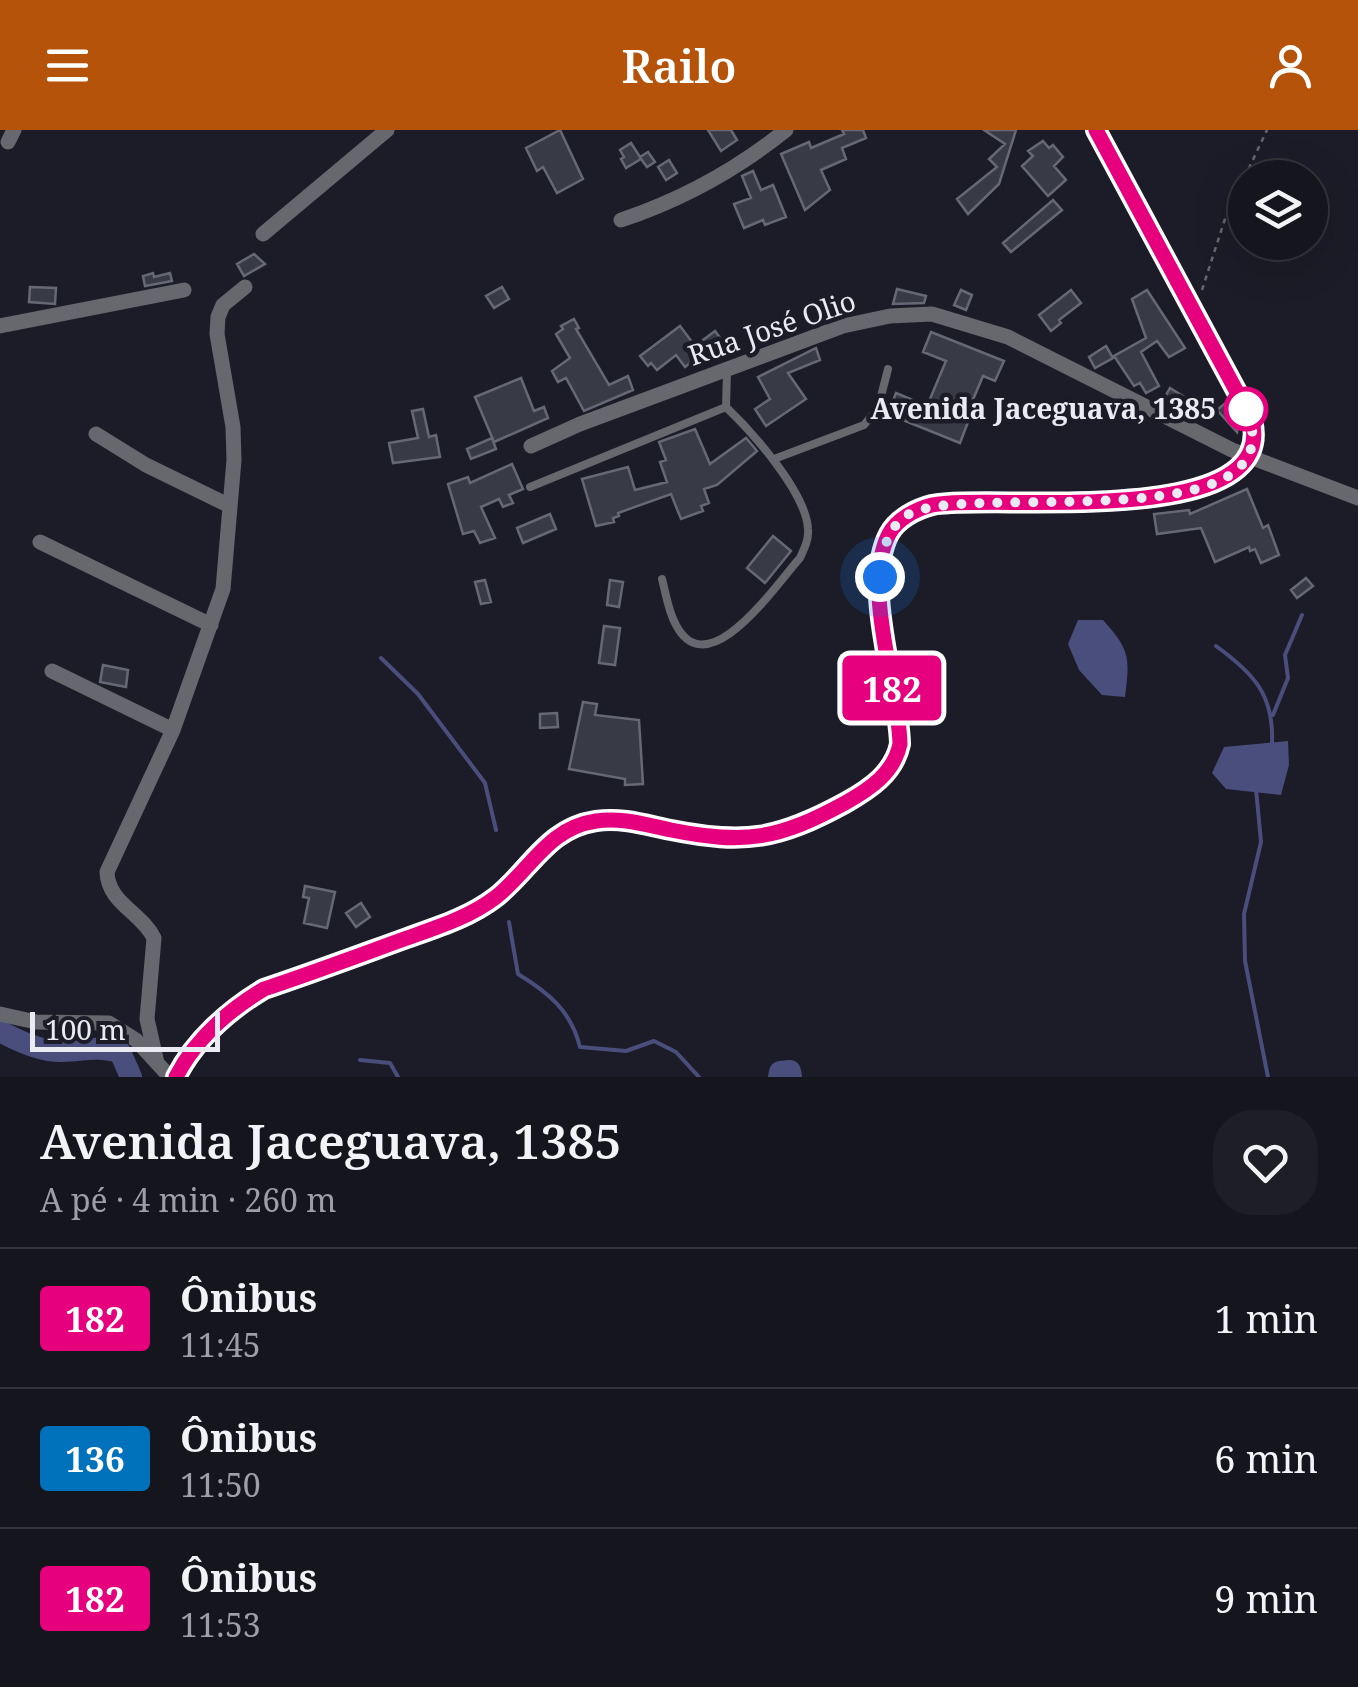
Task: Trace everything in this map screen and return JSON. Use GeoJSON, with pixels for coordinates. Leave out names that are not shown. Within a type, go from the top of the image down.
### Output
{"type":"FeatureCollection","features":[{"type":"Feature","properties":{"kind":"main road"},"geometry":{"type":"LineString","coordinates":[[173,1077],[194,1049],[242,1003],[264,989],[438,928],[483,907],[518,878],[540,850],[570,827],[606,819],[624,820],[716,837],[759,838],[805,825],[871,787],[892,766],[900,744],[880,604],[880,577],[890,532],[908,514],[949,502],[1069,503],[1144,498],[1212,484],[1233,473],[1248,458],[1255,432],[1252,420],[1096,130]]}},
{"type":"Feature","properties":{"kind":"street"},"geometry":{"type":"LineString","coordinates":[[263,234],[387,130]]}},
{"type":"Feature","properties":{"kind":"street"},"geometry":{"type":"LineString","coordinates":[[621,220],[723,174],[786,130]]}},
{"type":"Feature","properties":{"kind":"street"},"geometry":{"type":"LineString","coordinates":[[157,1063],[147,1019],[154,938],[111,894],[107,872],[172,730],[224,589],[233,427],[217,334],[218,317],[223,306],[246,287]]}},
{"type":"Feature","properties":{"kind":"street"},"geometry":{"type":"LineString","coordinates":[[0,326],[184,290]]}},
{"type":"Feature","properties":{"kind":"street","name":"Rua José Olio"},"geometry":{"type":"LineString","coordinates":[[531,446],[842,326],[890,316],[932,314],[1008,337],[1248,458],[1358,498]]}},
{"type":"Feature","properties":{"kind":"street"},"geometry":{"type":"LineString","coordinates":[[96,434],[230,506]]}},
{"type":"Feature","properties":{"kind":"street"},"geometry":{"type":"LineString","coordinates":[[40,542],[211,624]]}},
{"type":"Feature","properties":{"kind":"street"},"geometry":{"type":"LineString","coordinates":[[52,671],[172,730]]}},
{"type":"Feature","properties":{"kind":"street"},"geometry":{"type":"LineString","coordinates":[[0,1014],[36,1022],[109,1023],[124,1030],[173,1077]]}},
{"type":"Feature","properties":{"kind":"lane"},"geometry":{"type":"LineString","coordinates":[[774,459],[864,425],[878,408],[888,369]]}},
{"type":"Feature","properties":{"kind":"lane"},"geometry":{"type":"LineString","coordinates":[[662,579],[676,626],[696,644],[708,644],[733,634],[800,558],[806,544],[808,528],[804,513],[774,459],[726,407],[726,371]]}},
{"type":"Feature","properties":{"kind":"lane"},"geometry":{"type":"LineString","coordinates":[[530,488],[726,407]]}},
{"type":"Feature","properties":{"kind":"path"},"geometry":{"type":"LineString","coordinates":[[1194,315],[1225,219],[1267,130]]}},
{"type":"Feature","properties":{"kind":"water"},"geometry":{"type":"Polygon","coordinates":[[[1078,620],[1103,620],[1119,639],[1127,663],[1125,697],[1102,695],[1079,670],[1068,644],[1078,620]]]}},
{"type":"Feature","properties":{"kind":"water"},"geometry":{"type":"Polygon","coordinates":[[[1288,741],[1289,765],[1281,795],[1226,789],[1212,773],[1224,747],[1288,741]]]}},
{"type":"Feature","properties":{"kind":"building"},"geometry":{"type":"Polygon","coordinates":[[[560,130],[583,179],[557,193],[543,167],[537,171],[526,148],[560,130]]]}},
{"type":"Feature","properties":{"kind":"building"},"geometry":{"type":"Polygon","coordinates":[[[708,130],[731,130],[737,140],[721,151],[708,130]]]}},
{"type":"Feature","properties":{"kind":"building"},"geometry":{"type":"Polygon","coordinates":[[[842,130],[863,130],[866,138],[842,148],[846,159],[821,170],[830,190],[805,210],[781,154],[809,142],[811,148],[844,134],[842,130]]]}},
{"type":"Feature","properties":{"kind":"building"},"geometry":{"type":"Polygon","coordinates":[[[984,130],[1016,130],[999,184],[968,214],[957,199],[997,167],[989,159],[1005,144],[984,130]]]}},
{"type":"Feature","properties":{"kind":"building"},"geometry":{"type":"Polygon","coordinates":[[[1043,141],[1049,148],[1053,145],[1063,157],[1054,166],[1066,180],[1048,196],[1022,166],[1033,156],[1028,151],[1043,141]]]}},
{"type":"Feature","properties":{"kind":"building"},"geometry":{"type":"Polygon","coordinates":[[[631,143],[640,157],[648,152],[655,162],[647,167],[641,159],[626,168],[620,150],[631,143]]]}},
{"type":"Feature","properties":{"kind":"building"},"geometry":{"type":"Polygon","coordinates":[[[669,160],[677,173],[666,180],[658,167],[669,160]]]}},
{"type":"Feature","properties":{"kind":"building"},"geometry":{"type":"Polygon","coordinates":[[[753,171],[761,190],[773,185],[786,217],[744,228],[734,204],[751,198],[742,176],[753,171]]]}},
{"type":"Feature","properties":{"kind":"building"},"geometry":{"type":"Polygon","coordinates":[[[1053,200],[1062,210],[1011,252],[1003,243],[1053,200]]]}},
{"type":"Feature","properties":{"kind":"building"},"geometry":{"type":"Polygon","coordinates":[[[254,254],[265,264],[244,276],[237,264],[254,254]]]}},
{"type":"Feature","properties":{"kind":"building"},"geometry":{"type":"Polygon","coordinates":[[[153,273],[154,277],[170,273],[172,281],[145,286],[143,276],[153,273]]]}},
{"type":"Feature","properties":{"kind":"building"},"geometry":{"type":"Polygon","coordinates":[[[30,287],[56,288],[55,304],[29,302],[30,287]]]}},
{"type":"Feature","properties":{"kind":"building"},"geometry":{"type":"Polygon","coordinates":[[[502,287],[509,299],[494,308],[486,296],[502,287]]]}},
{"type":"Feature","properties":{"kind":"building"},"geometry":{"type":"Polygon","coordinates":[[[897,289],[926,296],[924,303],[893,304],[897,289]]]}},
{"type":"Feature","properties":{"kind":"building"},"geometry":{"type":"Polygon","coordinates":[[[961,290],[972,295],[966,310],[954,305],[961,290]]]}},
{"type":"Feature","properties":{"kind":"building"},"geometry":{"type":"Polygon","coordinates":[[[1071,290],[1081,303],[1051,331],[1039,315],[1071,290]]]}},
{"type":"Feature","properties":{"kind":"building"},"geometry":{"type":"Polygon","coordinates":[[[1147,290],[1185,348],[1169,357],[1157,341],[1141,352],[1159,386],[1146,393],[1140,383],[1134,386],[1114,356],[1146,338],[1132,299],[1147,290]]]}},
{"type":"Feature","properties":{"kind":"building"},"geometry":{"type":"Polygon","coordinates":[[[574,319],[609,385],[628,376],[633,390],[584,411],[566,378],[558,382],[552,371],[570,358],[556,334],[574,319]]]}},
{"type":"Feature","properties":{"kind":"building"},"geometry":{"type":"Polygon","coordinates":[[[680,326],[695,346],[715,331],[721,339],[685,367],[676,355],[657,370],[651,363],[648,366],[640,356],[680,326]]]}},
{"type":"Feature","properties":{"kind":"building"},"geometry":{"type":"Polygon","coordinates":[[[931,332],[1004,361],[995,381],[983,376],[964,421],[968,422],[960,443],[888,414],[896,393],[927,406],[946,361],[923,352],[931,332]]]}},
{"type":"Feature","properties":{"kind":"building"},"geometry":{"type":"Polygon","coordinates":[[[1106,346],[1113,358],[1095,368],[1089,357],[1106,346]]]}},
{"type":"Feature","properties":{"kind":"building"},"geometry":{"type":"Polygon","coordinates":[[[816,348],[820,360],[788,373],[806,399],[766,426],[755,409],[770,399],[758,377],[816,348]]]}},
{"type":"Feature","properties":{"kind":"building"},"geometry":{"type":"Polygon","coordinates":[[[521,378],[534,411],[544,407],[548,418],[494,442],[475,397],[521,378]]]}},
{"type":"Feature","properties":{"kind":"building"},"geometry":{"type":"Polygon","coordinates":[[[1170,388],[1186,398],[1179,411],[1162,402],[1170,388]]]}},
{"type":"Feature","properties":{"kind":"building"},"geometry":{"type":"Polygon","coordinates":[[[1227,402],[1238,423],[1237,432],[1217,410],[1227,402]]]}},
{"type":"Feature","properties":{"kind":"building"},"geometry":{"type":"Polygon","coordinates":[[[423,409],[429,437],[436,435],[440,457],[393,463],[389,443],[418,438],[412,411],[423,409]]]}},
{"type":"Feature","properties":{"kind":"building"},"geometry":{"type":"Polygon","coordinates":[[[695,429],[710,464],[746,438],[757,451],[717,485],[704,489],[709,503],[701,506],[703,511],[681,519],[671,494],[618,513],[614,522],[596,526],[582,479],[628,467],[635,490],[667,482],[660,462],[666,460],[659,442],[695,429]]]}},
{"type":"Feature","properties":{"kind":"building"},"geometry":{"type":"Polygon","coordinates":[[[492,438],[496,449],[471,459],[467,449],[492,438]]]}},
{"type":"Feature","properties":{"kind":"building"},"geometry":{"type":"Polygon","coordinates":[[[512,464],[523,489],[509,495],[513,503],[503,507],[499,499],[481,507],[495,538],[480,543],[474,531],[463,534],[448,484],[468,477],[470,483],[512,464]]]}},
{"type":"Feature","properties":{"kind":"building"},"geometry":{"type":"Polygon","coordinates":[[[1247,489],[1263,528],[1268,525],[1279,555],[1261,563],[1255,549],[1250,551],[1249,547],[1215,562],[1201,528],[1157,534],[1154,514],[1189,510],[1190,514],[1247,489]]]}},
{"type":"Feature","properties":{"kind":"building"},"geometry":{"type":"Polygon","coordinates":[[[550,514],[556,529],[523,543],[517,528],[550,514]]]}},
{"type":"Feature","properties":{"kind":"building"},"geometry":{"type":"Polygon","coordinates":[[[773,536],[791,551],[765,583],[747,568],[773,536]]]}},
{"type":"Feature","properties":{"kind":"building"},"geometry":{"type":"Polygon","coordinates":[[[1306,578],[1313,586],[1297,598],[1291,590],[1306,578]]]}},
{"type":"Feature","properties":{"kind":"building"},"geometry":{"type":"Polygon","coordinates":[[[485,580],[491,602],[481,604],[475,582],[485,580]]]}},
{"type":"Feature","properties":{"kind":"building"},"geometry":{"type":"Polygon","coordinates":[[[610,580],[623,582],[619,607],[607,605],[610,580]]]}},
{"type":"Feature","properties":{"kind":"building"},"geometry":{"type":"Polygon","coordinates":[[[604,626],[620,628],[615,665],[599,663],[604,626]]]}},
{"type":"Feature","properties":{"kind":"building"},"geometry":{"type":"Polygon","coordinates":[[[103,665],[128,670],[126,687],[100,682],[103,665]]]}},
{"type":"Feature","properties":{"kind":"building"},"geometry":{"type":"Polygon","coordinates":[[[583,702],[597,704],[595,715],[639,720],[643,784],[625,785],[625,779],[569,769],[583,702]]]}},
{"type":"Feature","properties":{"kind":"building"},"geometry":{"type":"Polygon","coordinates":[[[557,713],[558,727],[540,728],[540,714],[557,713]]]}},
{"type":"Feature","properties":{"kind":"building"},"geometry":{"type":"Polygon","coordinates":[[[305,886],[335,892],[327,928],[304,923],[309,898],[303,897],[305,886]]]}},
{"type":"Feature","properties":{"kind":"building"},"geometry":{"type":"Polygon","coordinates":[[[361,903],[370,917],[356,927],[346,913],[361,903]]]}},
{"type":"Feature","properties":{"kind":"waterway"},"geometry":{"type":"LineString","coordinates":[[1273,715],[1288,678],[1285,655],[1302,615]]}},
{"type":"Feature","properties":{"kind":"waterway"},"geometry":{"type":"LineString","coordinates":[[1216,646],[1259,686],[1269,711],[1272,743]]}},
{"type":"Feature","properties":{"kind":"waterway"},"geometry":{"type":"LineString","coordinates":[[381,658],[418,694],[485,783],[496,830]]}},
{"type":"Feature","properties":{"kind":"waterway"},"geometry":{"type":"LineString","coordinates":[[1256,789],[1261,842],[1244,914],[1245,961],[1268,1077]]}},
{"type":"Feature","properties":{"kind":"waterway"},"geometry":{"type":"LineString","coordinates":[[509,922],[518,974],[557,1004],[571,1023],[580,1047],[626,1051],[654,1041],[676,1052],[699,1077]]}},
{"type":"Feature","properties":{"kind":"waterway"},"geometry":{"type":"LineString","coordinates":[[0,1031],[47,1050],[120,1052],[131,1077]]}},
{"type":"Feature","properties":{"kind":"waterway"},"geometry":{"type":"LineString","coordinates":[[360,1060],[390,1063],[398,1077]]}},
{"type":"Feature","properties":{"kind":"waterway"},"geometry":{"type":"LineString","coordinates":[[779,1077],[780,1072],[790,1071],[791,1077]]}},
{"type":"Feature","properties":{"kind":"bus line","name":"182"},"geometry":{"type":"LineString","coordinates":[[176,1077],[184,1060],[207,1035],[264,989],[438,928],[483,907],[518,878],[540,850],[570,827],[606,819],[624,820],[716,837],[759,838],[805,825],[871,787],[892,766],[900,744],[880,604],[880,577],[890,532],[908,514],[949,502],[1069,503],[1144,498],[1212,484],[1233,473],[1248,458],[1255,432],[1252,420],[1096,130]]}},
{"type":"Feature","properties":{"kind":"place","name":"Avenida Jaceguava, 1385"},"geometry":{"type":"Point","coordinates":[1246,409]}},
{"type":"Feature","properties":{"kind":"route"},"geometry":{"type":"LineString","coordinates":[[880,577],[890,532],[908,514],[928,506],[949,502],[1069,503],[1144,498],[1212,484],[1233,473],[1248,458],[1255,432],[1242,400],[1246,409]]}}]}
